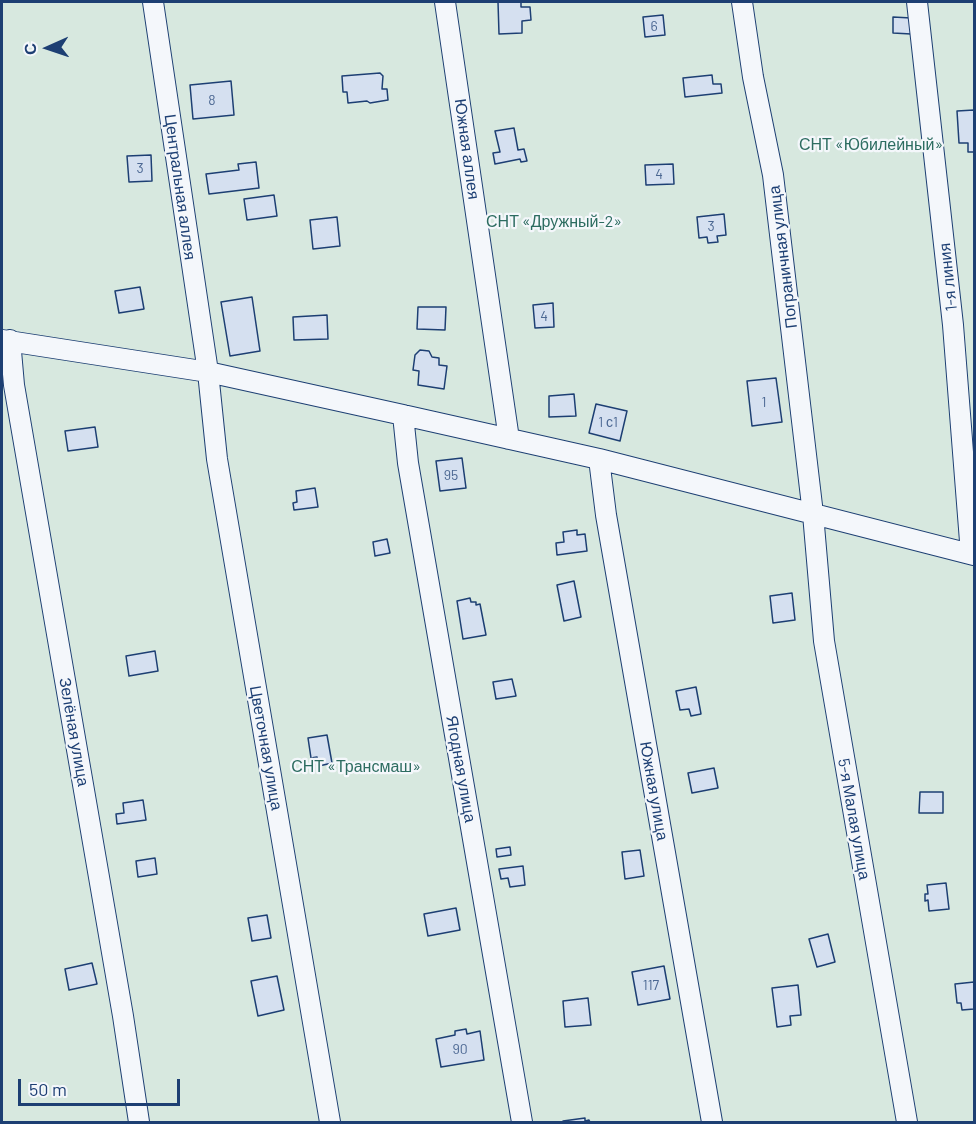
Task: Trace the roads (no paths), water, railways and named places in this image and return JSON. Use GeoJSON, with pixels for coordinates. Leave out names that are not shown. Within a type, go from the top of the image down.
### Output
{"type":"FeatureCollection","features":[{"type":"Feature","properties":{"kind":"street","name":"Центральная аллея"},"geometry":{"type":"LineString","coordinates":[[153,2],[208,372]]}},
{"type":"Feature","properties":{"kind":"street","name":"Южная аллея"},"geometry":{"type":"LineString","coordinates":[[445,2],[509,439]]}},
{"type":"Feature","properties":{"kind":"street","name":"Пограничная улица"},"geometry":{"type":"LineString","coordinates":[[742,2],[753,77],[773,175],[813,514]]}},
{"type":"Feature","properties":{"kind":"street","name":"1-я линия"},"geometry":{"type":"LineString","coordinates":[[917,2],[953,325],[973,554]]}},
{"type":"Feature","properties":{"kind":"street"},"geometry":{"type":"LineString","coordinates":[[6,340],[208,372],[403,415],[599,459],[973,554]]}},
{"type":"Feature","properties":{"kind":"street","name":"Зелёная улица"},"geometry":{"type":"LineString","coordinates":[[6,340],[121,1004],[139,1122]]}},
{"type":"Feature","properties":{"kind":"street","name":"Цветочная улица"},"geometry":{"type":"LineString","coordinates":[[208,372],[217,459],[330,1122]]}},
{"type":"Feature","properties":{"kind":"street","name":"Ягодная улица"},"geometry":{"type":"LineString","coordinates":[[403,415],[410,474],[522,1122]]}},
{"type":"Feature","properties":{"kind":"street","name":"Южная улица"},"geometry":{"type":"LineString","coordinates":[[599,459],[606,515],[712,1122]]}},
{"type":"Feature","properties":{"kind":"street","name":"5-я Малая улица"},"geometry":{"type":"LineString","coordinates":[[813,514],[824,641],[907,1122]]}},
{"type":"Feature","properties":{"kind":"park label","name":"СНТ «Юбилейный»"},"geometry":{"type":"Point","coordinates":[871,145]}},
{"type":"Feature","properties":{"kind":"park label","name":"СНТ «Дружный-2»"},"geometry":{"type":"Point","coordinates":[554,222]}},
{"type":"Feature","properties":{"kind":"park label","name":"СНТ «Трансмаш»"},"geometry":{"type":"Point","coordinates":[356,767]}}]}
